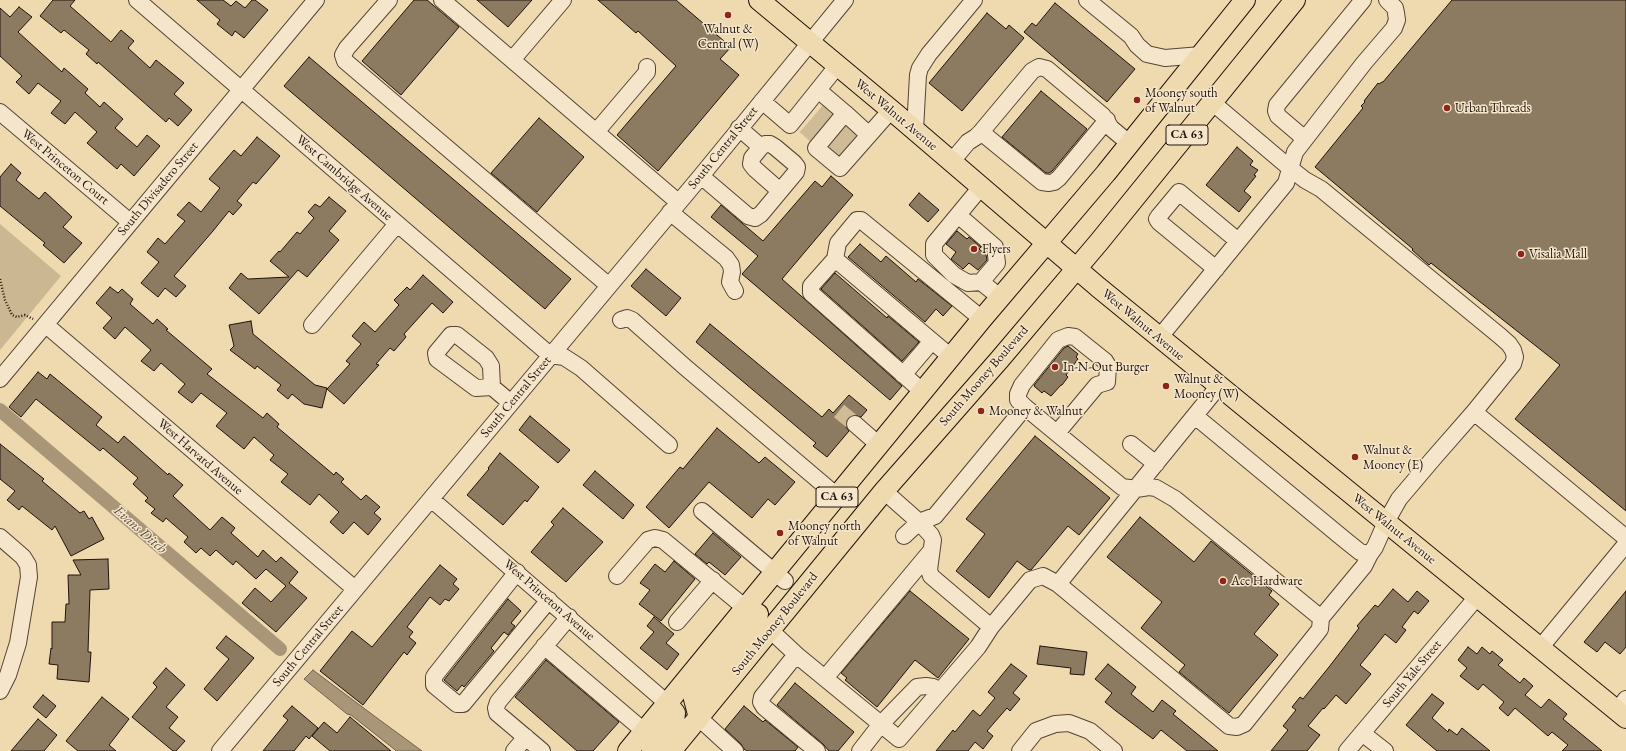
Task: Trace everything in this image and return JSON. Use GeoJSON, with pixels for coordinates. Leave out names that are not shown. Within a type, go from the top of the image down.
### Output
{"type":"FeatureCollection","features":[{"type":"Feature","properties":{"kind":"main road","name":"West Walnut Avenue"},"geometry":{"type":"LineString","coordinates":[[759,0],[952,161],[1076,268],[1218,387],[1540,648],[1623,709]]}},
{"type":"Feature","properties":{"kind":"main road","name":"South Mooney Boulevard"},"geometry":{"type":"LineString","coordinates":[[672,751],[884,491],[1076,268],[1213,103],[1295,0]]}},
{"type":"Feature","properties":{"kind":"main road","name":"CA 63"},"geometry":{"type":"LineString","coordinates":[[780,576],[817,520],[982,319],[1130,144],[1243,1]]}},
{"type":"Feature","properties":{"kind":"main road"},"geometry":{"type":"LineString","coordinates":[[628,751],[667,703],[750,612],[780,576]]}},
{"type":"Feature","properties":{"kind":"main road"},"geometry":{"type":"LineString","coordinates":[[699,718],[694,699],[696,693],[750,612]]}},
{"type":"Feature","properties":{"kind":"main road"},"geometry":{"type":"LineString","coordinates":[[652,751],[674,722],[675,713],[667,703]]}},
{"type":"Feature","properties":{"kind":"street","name":"West Cambridge Avenue"},"geometry":{"type":"LineString","coordinates":[[137,0],[550,355]]}},
{"type":"Feature","properties":{"kind":"street","name":"South Divisadero Street"},"geometry":{"type":"LineString","coordinates":[[0,379],[316,0]]}},
{"type":"Feature","properties":{"kind":"street"},"geometry":{"type":"LineString","coordinates":[[389,0],[347,48],[343,55],[345,61],[608,286]]}},
{"type":"Feature","properties":{"kind":"street"},"geometry":{"type":"LineString","coordinates":[[442,0],[596,132],[726,258],[731,265],[732,272],[730,282],[735,291]]}},
{"type":"Feature","properties":{"kind":"street"},"geometry":{"type":"LineString","coordinates":[[512,60],[563,0]]}},
{"type":"Feature","properties":{"kind":"street","name":"South Central Street"},"geometry":{"type":"LineString","coordinates":[[220,751],[701,176],[845,0]]}},
{"type":"Feature","properties":{"kind":"street"},"geometry":{"type":"LineString","coordinates":[[915,130],[918,75],[920,68],[929,54],[974,0]]}},
{"type":"Feature","properties":{"kind":"street"},"geometry":{"type":"LineString","coordinates":[[1305,139],[1278,116],[1276,111],[1277,105],[1363,0]]}},
{"type":"Feature","properties":{"kind":"street"},"geometry":{"type":"LineString","coordinates":[[1159,338],[1286,183],[1295,152],[1364,63],[1394,28],[1397,20],[1395,8],[1387,0]]}},
{"type":"Feature","properties":{"kind":"street"},"geometry":{"type":"LineString","coordinates":[[1098,3],[1147,54],[1165,58],[1201,55]]}},
{"type":"Feature","properties":{"kind":"street"},"geometry":{"type":"LineString","coordinates":[[838,65],[820,122],[840,168],[856,146],[891,110]]}},
{"type":"Feature","properties":{"kind":"street"},"geometry":{"type":"LineString","coordinates":[[596,132],[647,72],[647,67]]}},
{"type":"Feature","properties":{"kind":"street"},"geometry":{"type":"LineString","coordinates":[[952,161],[968,142],[976,138],[1032,71],[1039,67],[1047,69],[1107,120],[1111,128],[1130,144]]}},
{"type":"Feature","properties":{"kind":"street"},"geometry":{"type":"LineString","coordinates":[[762,101],[820,122],[856,146]]}},
{"type":"Feature","properties":{"kind":"street"},"geometry":{"type":"LineString","coordinates":[[770,630],[799,657],[881,724],[898,745],[939,691],[978,647],[991,627],[1030,580],[1043,576],[1058,584],[1229,726],[1237,727],[1244,724],[1320,630],[1321,618],[1364,566],[1399,499],[1474,412],[1513,364],[1515,357],[1509,344],[1321,189],[1305,180],[1291,169],[1213,103]]}},
{"type":"Feature","properties":{"kind":"street","name":"West Princeton Court"},"geometry":{"type":"LineString","coordinates":[[0,112],[130,222]]}},
{"type":"Feature","properties":{"kind":"street"},"geometry":{"type":"LineString","coordinates":[[981,132],[1042,182],[1049,183],[1054,182],[1059,178],[1107,120]]}},
{"type":"Feature","properties":{"kind":"street"},"geometry":{"type":"LineString","coordinates":[[739,128],[762,147]]}},
{"type":"Feature","properties":{"kind":"street"},"geometry":{"type":"LineString","coordinates":[[701,176],[748,216],[755,218],[761,214],[796,172],[797,167],[770,144],[765,144],[762,147],[752,158],[751,164],[780,191]]}},
{"type":"Feature","properties":{"kind":"street"},"geometry":{"type":"LineString","coordinates":[[981,187],[934,244],[934,255],[954,275],[968,283],[981,282],[1000,298]]}},
{"type":"Feature","properties":{"kind":"street"},"geometry":{"type":"LineString","coordinates":[[1216,269],[1159,222],[1157,219],[1159,216],[1179,192],[1238,242]]}},
{"type":"Feature","properties":{"kind":"street"},"geometry":{"type":"LineString","coordinates":[[958,215],[995,247],[997,263],[981,282]]}},
{"type":"Feature","properties":{"kind":"street"},"geometry":{"type":"LineString","coordinates":[[923,392],[811,293],[811,286],[835,259],[838,244],[857,220],[861,220],[982,319]]}},
{"type":"Feature","properties":{"kind":"street"},"geometry":{"type":"LineString","coordinates":[[312,325],[397,224]]}},
{"type":"Feature","properties":{"kind":"street"},"geometry":{"type":"LineString","coordinates":[[835,259],[951,357]]}},
{"type":"Feature","properties":{"kind":"street"},"geometry":{"type":"LineString","coordinates":[[621,320],[627,318],[632,320],[837,496]]}},
{"type":"Feature","properties":{"kind":"street","name":"West Harvard Avenue"},"geometry":{"type":"LineString","coordinates":[[44,326],[355,589]]}},
{"type":"Feature","properties":{"kind":"street"},"geometry":{"type":"LineString","coordinates":[[904,536],[919,522],[935,516],[1022,400],[1022,385],[1058,340],[1068,336],[1075,337],[1105,361],[1108,366],[1107,382],[1097,385],[1057,433]]}},
{"type":"Feature","properties":{"kind":"street"},"geometry":{"type":"LineString","coordinates":[[904,375],[932,341]]}},
{"type":"Feature","properties":{"kind":"street"},"geometry":{"type":"LineString","coordinates":[[550,355],[564,357],[581,368],[669,445]]}},
{"type":"Feature","properties":{"kind":"street"},"geometry":{"type":"LineString","coordinates":[[492,386],[511,403]]}},
{"type":"Feature","properties":{"kind":"street"},"geometry":{"type":"LineString","coordinates":[[1058,584],[1196,416],[1218,387]]}},
{"type":"Feature","properties":{"kind":"street"},"geometry":{"type":"LineString","coordinates":[[1022,400],[1057,433],[1122,487],[1136,489],[1149,487],[1156,488],[1175,500],[1321,618]]}},
{"type":"Feature","properties":{"kind":"street"},"geometry":{"type":"LineString","coordinates":[[1474,412],[1626,538]]}},
{"type":"Feature","properties":{"kind":"street"},"geometry":{"type":"LineString","coordinates":[[1196,416],[1344,540],[1360,552],[1370,554]]}},
{"type":"Feature","properties":{"kind":"street"},"geometry":{"type":"LineString","coordinates":[[855,424],[879,445]]}},
{"type":"Feature","properties":{"kind":"street"},"geometry":{"type":"LineString","coordinates":[[1131,444],[1156,464]]}},
{"type":"Feature","properties":{"kind":"street"},"geometry":{"type":"LineString","coordinates":[[884,491],[919,522],[930,535],[932,540],[929,570],[931,576],[991,627]]}},
{"type":"Feature","properties":{"kind":"street","name":"West Princeton Avenue"},"geometry":{"type":"LineString","coordinates":[[431,499],[667,703]]}},
{"type":"Feature","properties":{"kind":"street"},"geometry":{"type":"LineString","coordinates":[[702,511],[780,576]]}},
{"type":"Feature","properties":{"kind":"street"},"geometry":{"type":"LineString","coordinates":[[0,537],[23,557],[28,565],[29,576],[18,644],[8,675],[0,691]]}},
{"type":"Feature","properties":{"kind":"street"},"geometry":{"type":"LineString","coordinates":[[617,576],[648,540],[655,538],[664,540],[750,612]]}},
{"type":"Feature","properties":{"kind":"street"},"geometry":{"type":"LineString","coordinates":[[1540,648],[1626,544]]}},
{"type":"Feature","properties":{"kind":"street"},"geometry":{"type":"LineString","coordinates":[[824,678],[931,551]]}},
{"type":"Feature","properties":{"kind":"street"},"geometry":{"type":"LineString","coordinates":[[517,572],[436,674],[434,678],[434,685],[457,704],[463,704],[549,600]]}},
{"type":"Feature","properties":{"kind":"street"},"geometry":{"type":"LineString","coordinates":[[677,622],[713,580]]}},
{"type":"Feature","properties":{"kind":"street","name":"South Yale Street"},"geometry":{"type":"LineString","coordinates":[[1347,751],[1477,596]]}},
{"type":"Feature","properties":{"kind":"street"},"geometry":{"type":"LineString","coordinates":[[542,751],[497,713],[496,708],[498,702],[569,617]]}},
{"type":"Feature","properties":{"kind":"street"},"geometry":{"type":"LineString","coordinates":[[544,646],[644,732]]}},
{"type":"Feature","properties":{"kind":"street"},"geometry":{"type":"LineString","coordinates":[[799,657],[791,661],[762,697],[761,702],[764,707],[817,751]]}},
{"type":"Feature","properties":{"kind":"street"},"geometry":{"type":"LineString","coordinates":[[860,751],[881,724],[917,686],[933,687],[939,691]]}},
{"type":"Feature","properties":{"kind":"street"},"geometry":{"type":"LineString","coordinates":[[699,718],[735,751]]}},
{"type":"Feature","properties":{"kind":"street"},"geometry":{"type":"LineString","coordinates":[[1020,751],[1036,731],[1055,724],[1069,722],[1090,731],[1114,751]]}},
{"type":"Feature","properties":{"kind":"street"},"geometry":{"type":"LineString","coordinates":[[1362,732],[1385,751]]}},
{"type":"Feature","properties":{"kind":"street"},"geometry":{"type":"LineString","coordinates":[[514,751],[526,737]]}},
{"type":"Feature","properties":{"kind":"path"},"geometry":{"type":"LineString","coordinates":[[0,279],[5,300],[12,315],[17,317],[25,315],[31,317],[44,326]]}},
{"type":"Feature","properties":{"kind":"shaded area"},"geometry":{"type":"Polygon","coordinates":[[[0,224],[61,276],[0,350],[0,224]]]}},
{"type":"Feature","properties":{"kind":"shaded area"},"geometry":{"type":"Polygon","coordinates":[[[313,670],[422,751],[396,751],[304,679],[313,670]]]}},
{"type":"Feature","properties":{"kind":"building"},"geometry":{"type":"Polygon","coordinates":[[[53,0],[75,0],[70,6],[111,42],[121,30],[134,41],[128,48],[150,68],[156,60],[184,83],[174,94],[192,110],[178,126],[169,118],[166,122],[98,62],[97,64],[86,54],[89,50],[64,30],[61,33],[40,16],[53,0]]]}},
{"type":"Feature","properties":{"kind":"building"},"geometry":{"type":"Polygon","coordinates":[[[197,0],[223,0],[231,6],[236,1],[245,8],[252,0],[255,0],[268,10],[244,38],[235,31],[232,36],[217,24],[220,20],[197,0]]]}},
{"type":"Feature","properties":{"kind":"building"},"geometry":{"type":"Polygon","coordinates":[[[414,0],[427,0],[459,27],[401,95],[362,61],[414,0]]]}},
{"type":"Feature","properties":{"kind":"building"},"geometry":{"type":"Polygon","coordinates":[[[477,0],[532,0],[508,27],[477,0]]]}},
{"type":"Feature","properties":{"kind":"building"},"geometry":{"type":"Polygon","coordinates":[[[598,0],[676,0],[731,47],[720,59],[739,75],[658,171],[617,135],[676,66],[638,31],[636,33],[598,0]]]}},
{"type":"Feature","properties":{"kind":"building","name":"Visalia Mall"},"geometry":{"type":"Polygon","coordinates":[[[1452,0],[1626,0],[1626,511],[1515,419],[1560,365],[1431,263],[1429,265],[1412,250],[1413,249],[1315,167],[1363,108],[1361,106],[1365,102],[1364,101],[1378,83],[1383,82],[1452,0]]]}},
{"type":"Feature","properties":{"kind":"building"},"geometry":{"type":"Polygon","coordinates":[[[1055,3],[1135,69],[1107,102],[1024,32],[1032,23],[1036,26],[1055,3]]]}},
{"type":"Feature","properties":{"kind":"building"},"geometry":{"type":"Polygon","coordinates":[[[19,7],[32,17],[18,32],[62,72],[64,68],[88,89],[85,93],[100,107],[104,102],[123,119],[115,128],[137,147],[147,135],[160,146],[134,176],[121,164],[117,169],[87,143],[97,132],[75,112],[65,124],[51,113],[61,101],[38,83],[29,94],[16,82],[22,76],[0,56],[0,8],[10,17],[19,7]]]}},
{"type":"Feature","properties":{"kind":"building"},"geometry":{"type":"Polygon","coordinates":[[[987,13],[1006,29],[1009,25],[1024,38],[962,111],[929,83],[987,13]]]}},
{"type":"Feature","properties":{"kind":"building"},"geometry":{"type":"Polygon","coordinates":[[[309,57],[571,279],[545,309],[284,86],[309,57]]]}},
{"type":"Feature","properties":{"kind":"building"},"geometry":{"type":"Polygon","coordinates":[[[1041,91],[1087,129],[1049,173],[1046,173],[1002,137],[1041,91]]]}},
{"type":"Feature","properties":{"kind":"building"},"geometry":{"type":"Polygon","coordinates":[[[539,118],[584,157],[537,212],[491,173],[539,118]]]}},
{"type":"Feature","properties":{"kind":"building"},"geometry":{"type":"Polygon","coordinates":[[[257,137],[280,156],[256,184],[253,182],[237,201],[242,205],[233,215],[229,211],[174,276],[186,286],[176,297],[165,288],[158,297],[141,283],[159,262],[147,252],[158,238],[165,244],[185,221],[177,215],[189,202],[201,212],[220,188],[209,179],[234,150],[241,156],[257,137]]]}},
{"type":"Feature","properties":{"kind":"building"},"geometry":{"type":"Polygon","coordinates":[[[1237,147],[1253,161],[1250,165],[1258,170],[1254,175],[1256,176],[1244,191],[1251,197],[1239,212],[1206,185],[1237,147]]]}},
{"type":"Feature","properties":{"kind":"building"},"geometry":{"type":"Polygon","coordinates":[[[11,164],[21,173],[16,180],[39,199],[45,192],[72,217],[63,227],[82,243],[64,263],[43,245],[45,243],[0,206],[0,177],[11,164]]]}},
{"type":"Feature","properties":{"kind":"building"},"geometry":{"type":"Polygon","coordinates":[[[831,176],[853,195],[782,279],[902,386],[890,400],[742,274],[758,256],[711,217],[721,205],[763,241],[815,181],[822,187],[831,176]]]}},
{"type":"Feature","properties":{"kind":"building"},"geometry":{"type":"Polygon","coordinates":[[[919,193],[939,210],[928,222],[909,205],[919,193]]]}},
{"type":"Feature","properties":{"kind":"building"},"geometry":{"type":"Polygon","coordinates":[[[329,197],[346,211],[329,231],[339,240],[307,277],[298,270],[259,314],[229,288],[241,273],[248,279],[289,277],[270,261],[297,232],[300,234],[314,218],[308,212],[315,204],[320,207],[329,197]]]}},
{"type":"Feature","properties":{"kind":"building"},"geometry":{"type":"Polygon","coordinates":[[[957,231],[967,239],[969,237],[981,247],[979,249],[986,255],[987,260],[978,270],[969,263],[963,269],[951,259],[956,252],[946,244],[957,231]]]}},
{"type":"Feature","properties":{"kind":"building"},"geometry":{"type":"Polygon","coordinates":[[[860,244],[881,262],[886,256],[916,282],[918,279],[952,306],[943,316],[936,309],[925,322],[848,257],[860,244]]]}},
{"type":"Feature","properties":{"kind":"building"},"geometry":{"type":"Polygon","coordinates":[[[646,269],[681,298],[666,316],[631,286],[646,269]]]}},
{"type":"Feature","properties":{"kind":"building"},"geometry":{"type":"Polygon","coordinates":[[[835,273],[887,318],[888,316],[919,342],[902,361],[821,289],[835,273]]]}},
{"type":"Feature","properties":{"kind":"building"},"geometry":{"type":"Polygon","coordinates":[[[423,275],[453,302],[443,313],[432,303],[404,334],[406,337],[394,351],[390,348],[376,364],[379,365],[344,404],[327,389],[350,364],[346,361],[361,344],[352,336],[364,322],[375,332],[399,305],[394,300],[407,287],[410,290],[423,275]]]}},
{"type":"Feature","properties":{"kind":"building"},"geometry":{"type":"Polygon","coordinates":[[[110,287],[118,293],[122,289],[133,299],[130,304],[153,324],[157,319],[168,329],[166,330],[212,369],[207,374],[263,418],[267,413],[279,424],[277,427],[334,475],[336,472],[344,479],[341,482],[361,500],[366,495],[380,507],[374,513],[381,519],[368,535],[354,522],[343,534],[330,522],[339,512],[319,494],[310,505],[281,482],[288,474],[270,460],[274,455],[254,437],[244,449],[216,426],[227,413],[201,393],[192,403],[178,392],[185,384],[161,363],[154,371],[141,361],[151,350],[125,327],[115,339],[103,328],[112,318],[96,303],[110,287]]]}},
{"type":"Feature","properties":{"kind":"building"},"geometry":{"type":"Polygon","coordinates":[[[251,321],[253,334],[315,385],[327,388],[322,408],[304,404],[292,394],[288,399],[277,390],[281,385],[257,366],[255,369],[230,350],[234,346],[229,325],[251,321]]]}},
{"type":"Feature","properties":{"kind":"building"},"geometry":{"type":"Polygon","coordinates":[[[710,324],[822,417],[829,409],[833,413],[849,395],[867,410],[861,417],[852,415],[848,418],[846,427],[849,431],[827,457],[813,446],[816,443],[696,342],[710,324]]]}},
{"type":"Feature","properties":{"kind":"building","name":"In-N-Out Burger"},"geometry":{"type":"Polygon","coordinates":[[[1068,346],[1078,354],[1076,357],[1078,359],[1066,375],[1068,377],[1051,396],[1044,391],[1042,393],[1034,386],[1035,384],[1064,348],[1068,346]]]}},
{"type":"Feature","properties":{"kind":"building"},"geometry":{"type":"Polygon","coordinates":[[[38,372],[47,379],[50,374],[102,417],[96,425],[118,443],[124,436],[168,475],[169,473],[183,485],[173,496],[210,530],[222,517],[235,528],[231,533],[258,557],[263,550],[276,562],[281,557],[298,572],[289,583],[307,598],[276,632],[242,603],[255,588],[271,602],[286,586],[266,569],[256,579],[236,561],[233,565],[216,550],[210,556],[201,548],[196,553],[184,542],[188,537],[166,518],[163,522],[151,513],[155,509],[145,501],[148,498],[133,484],[138,478],[103,448],[100,451],[36,399],[21,417],[9,407],[38,372]]]}},
{"type":"Feature","properties":{"kind":"building"},"geometry":{"type":"Polygon","coordinates":[[[530,416],[570,450],[558,463],[519,430],[530,416]]]}},
{"type":"Feature","properties":{"kind":"building"},"geometry":{"type":"Polygon","coordinates":[[[717,428],[759,463],[765,457],[795,482],[775,505],[768,499],[752,518],[709,482],[669,528],[646,507],[680,467],[683,469],[717,428]]]}},
{"type":"Feature","properties":{"kind":"building"},"geometry":{"type":"Polygon","coordinates":[[[1035,436],[1110,498],[1079,535],[1068,526],[1031,570],[1017,561],[989,598],[956,571],[985,534],[966,519],[1035,436]]]}},
{"type":"Feature","properties":{"kind":"building"},"geometry":{"type":"Polygon","coordinates":[[[0,444],[44,479],[42,481],[80,513],[84,511],[89,519],[92,517],[104,539],[71,556],[55,526],[52,530],[22,506],[19,510],[7,500],[15,491],[0,479],[0,444]]]}},
{"type":"Feature","properties":{"kind":"building"},"geometry":{"type":"Polygon","coordinates":[[[500,453],[539,487],[527,502],[525,500],[503,525],[467,495],[489,469],[488,468],[500,453]]]}},
{"type":"Feature","properties":{"kind":"building"},"geometry":{"type":"Polygon","coordinates":[[[595,471],[634,505],[623,519],[583,485],[595,471]]]}},
{"type":"Feature","properties":{"kind":"building"},"geometry":{"type":"Polygon","coordinates":[[[563,508],[603,542],[566,582],[531,552],[554,525],[551,522],[563,508]]]}},
{"type":"Feature","properties":{"kind":"building"},"geometry":{"type":"Polygon","coordinates":[[[1140,517],[1194,562],[1211,541],[1272,591],[1269,595],[1279,604],[1254,634],[1278,655],[1229,713],[1179,672],[1185,665],[1141,628],[1162,602],[1107,557],[1140,517]]]}},
{"type":"Feature","properties":{"kind":"building"},"geometry":{"type":"Polygon","coordinates":[[[713,533],[741,557],[725,575],[709,562],[707,564],[695,554],[713,533]]]}},
{"type":"Feature","properties":{"kind":"building"},"geometry":{"type":"Polygon","coordinates":[[[108,559],[109,589],[90,590],[88,652],[91,652],[89,682],[57,679],[58,665],[49,664],[51,648],[52,649],[52,622],[65,622],[66,604],[69,604],[68,575],[81,575],[73,560],[108,559]]]}},
{"type":"Feature","properties":{"kind":"building"},"geometry":{"type":"Polygon","coordinates":[[[674,561],[695,579],[661,621],[639,604],[650,590],[640,583],[655,564],[665,572],[674,561]]]}},
{"type":"Feature","properties":{"kind":"building"},"geometry":{"type":"Polygon","coordinates":[[[440,565],[457,579],[453,584],[459,589],[449,601],[445,599],[440,605],[430,597],[407,627],[413,632],[409,637],[416,643],[407,655],[404,652],[363,705],[320,671],[352,631],[372,647],[440,565]]]}},
{"type":"Feature","properties":{"kind":"building"},"geometry":{"type":"Polygon","coordinates":[[[1393,589],[1408,602],[1417,591],[1429,601],[1418,614],[1414,611],[1402,627],[1406,630],[1396,643],[1385,634],[1360,665],[1371,674],[1346,704],[1336,695],[1308,726],[1320,735],[1307,751],[1271,751],[1288,730],[1283,726],[1296,710],[1292,707],[1300,697],[1303,699],[1329,667],[1359,628],[1357,626],[1375,605],[1378,607],[1393,589]]]}},
{"type":"Feature","properties":{"kind":"building"},"geometry":{"type":"Polygon","coordinates":[[[910,591],[969,639],[938,678],[915,660],[877,707],[845,680],[847,678],[841,673],[910,591]]]}},
{"type":"Feature","properties":{"kind":"building"},"geometry":{"type":"Polygon","coordinates":[[[1626,591],[1626,647],[1620,654],[1605,642],[1597,652],[1584,642],[1626,591]]]}},
{"type":"Feature","properties":{"kind":"building"},"geometry":{"type":"Polygon","coordinates":[[[508,599],[521,611],[511,623],[515,626],[508,635],[504,632],[491,648],[494,651],[464,687],[462,685],[457,691],[444,680],[508,599]]]}},
{"type":"Feature","properties":{"kind":"building"},"geometry":{"type":"Polygon","coordinates":[[[654,617],[674,634],[666,643],[679,654],[667,670],[640,648],[654,632],[647,626],[654,617]]]}},
{"type":"Feature","properties":{"kind":"building"},"geometry":{"type":"Polygon","coordinates":[[[226,636],[254,658],[217,701],[204,689],[229,659],[216,648],[226,636]]]}},
{"type":"Feature","properties":{"kind":"building"},"geometry":{"type":"Polygon","coordinates":[[[1040,646],[1087,652],[1084,675],[1070,674],[1071,668],[1037,664],[1040,646]]]}},
{"type":"Feature","properties":{"kind":"building"},"geometry":{"type":"Polygon","coordinates":[[[1468,647],[1477,654],[1482,647],[1490,654],[1492,651],[1503,660],[1498,665],[1520,683],[1524,678],[1533,686],[1525,695],[1541,708],[1549,699],[1567,714],[1563,719],[1602,751],[1562,751],[1568,745],[1552,732],[1548,736],[1515,708],[1508,716],[1499,708],[1504,702],[1483,684],[1478,690],[1460,676],[1467,668],[1458,660],[1468,647]]]}},
{"type":"Feature","properties":{"kind":"building"},"geometry":{"type":"Polygon","coordinates":[[[546,660],[619,722],[593,751],[577,751],[515,697],[546,660]]]}},
{"type":"Feature","properties":{"kind":"building"},"geometry":{"type":"Polygon","coordinates":[[[1011,664],[1027,676],[1013,693],[1020,699],[1010,711],[1007,708],[987,731],[993,736],[983,749],[975,742],[968,751],[936,751],[953,730],[955,732],[973,710],[980,716],[995,698],[988,692],[1011,664]]]}},
{"type":"Feature","properties":{"kind":"building"},"geometry":{"type":"Polygon","coordinates":[[[1108,664],[1136,687],[1131,694],[1153,712],[1162,700],[1176,711],[1173,714],[1218,751],[1187,751],[1161,730],[1153,739],[1116,711],[1105,702],[1112,693],[1095,679],[1108,664]]]}},
{"type":"Feature","properties":{"kind":"building"},"geometry":{"type":"Polygon","coordinates":[[[166,668],[185,685],[166,707],[178,717],[169,728],[185,741],[176,751],[173,751],[132,717],[157,687],[153,683],[166,668]]]}},
{"type":"Feature","properties":{"kind":"building"},"geometry":{"type":"Polygon","coordinates":[[[795,683],[854,732],[838,751],[829,751],[823,744],[777,705],[795,683]]]}},
{"type":"Feature","properties":{"kind":"building"},"geometry":{"type":"Polygon","coordinates":[[[1432,694],[1444,703],[1432,718],[1448,732],[1449,729],[1457,735],[1462,728],[1490,751],[1437,751],[1406,725],[1432,694]]]}},
{"type":"Feature","properties":{"kind":"building"},"geometry":{"type":"Polygon","coordinates":[[[43,695],[56,706],[46,718],[33,707],[43,695]]]}},
{"type":"Feature","properties":{"kind":"building"},"geometry":{"type":"Polygon","coordinates":[[[102,697],[129,719],[109,745],[116,751],[78,751],[66,741],[102,697]]]}},
{"type":"Feature","properties":{"kind":"building"},"geometry":{"type":"Polygon","coordinates":[[[292,706],[318,728],[309,739],[306,736],[294,751],[263,751],[288,720],[283,716],[292,706]]]}},
{"type":"Feature","properties":{"kind":"building"},"geometry":{"type":"Polygon","coordinates":[[[744,706],[763,722],[765,720],[798,747],[795,751],[747,751],[744,749],[741,744],[725,729],[744,706]]]}},
{"type":"Feature","properties":{"kind":"building"},"geometry":{"type":"Polygon","coordinates":[[[350,717],[391,751],[330,751],[312,736],[324,722],[337,733],[350,717]]]}},
{"type":"Feature","properties":{"kind":"building"},"geometry":{"type":"Polygon","coordinates":[[[38,719],[57,735],[44,751],[11,751],[38,719]]]}},
{"type":"Feature","properties":{"kind":"waterway","name":"Evans Ditch"},"geometry":{"type":"LineString","coordinates":[[0,410],[280,649]]}},
{"type":"Feature","properties":{"kind":"tunnel"},"geometry":{"type":"LineString","coordinates":[[823,105],[835,115]]}},
{"type":"Feature","properties":{"kind":"tunnel"},"geometry":{"type":"LineString","coordinates":[[813,117],[825,127]]}},
{"type":"Feature","properties":{"kind":"tunnel"},"geometry":{"type":"LineString","coordinates":[[805,126],[816,136]]}},
{"type":"Feature","properties":{"kind":"tunnel"},"geometry":{"type":"LineString","coordinates":[[842,130],[855,141]]}},
{"type":"Feature","properties":{"kind":"tunnel"},"geometry":{"type":"LineString","coordinates":[[832,142],[844,152]]}},
{"type":"Feature","properties":{"kind":"tunnel"},"geometry":{"type":"LineString","coordinates":[[839,411],[855,424]]}},
{"type":"Feature","properties":{"kind":"place","name":"Walnut & Central (W)"},"geometry":{"type":"Point","coordinates":[728,15]}},
{"type":"Feature","properties":{"kind":"place","name":"Mooney south of Walnut"},"geometry":{"type":"Point","coordinates":[1137,100]}},
{"type":"Feature","properties":{"kind":"place","name":"Urban Threads"},"geometry":{"type":"Point","coordinates":[1447,108]}},
{"type":"Feature","properties":{"kind":"place","name":"Flyers"},"geometry":{"type":"Point","coordinates":[974,249]}},
{"type":"Feature","properties":{"kind":"place","name":"Visalia Mall"},"geometry":{"type":"Point","coordinates":[1521,254]}},
{"type":"Feature","properties":{"kind":"place","name":"In-N-Out Burger"},"geometry":{"type":"Point","coordinates":[1055,367]}},
{"type":"Feature","properties":{"kind":"place","name":"Walnut & Mooney (W)"},"geometry":{"type":"Point","coordinates":[1166,386]}},
{"type":"Feature","properties":{"kind":"place","name":"Mooney & Walnut"},"geometry":{"type":"Point","coordinates":[981,411]}},
{"type":"Feature","properties":{"kind":"place","name":"Walnut & Mooney (E)"},"geometry":{"type":"Point","coordinates":[1355,457]}},
{"type":"Feature","properties":{"kind":"place","name":"Mooney north of Walnut"},"geometry":{"type":"Point","coordinates":[780,533]}},
{"type":"Feature","properties":{"kind":"place","name":"Ace Hardware"},"geometry":{"type":"Point","coordinates":[1223,581]}}]}
